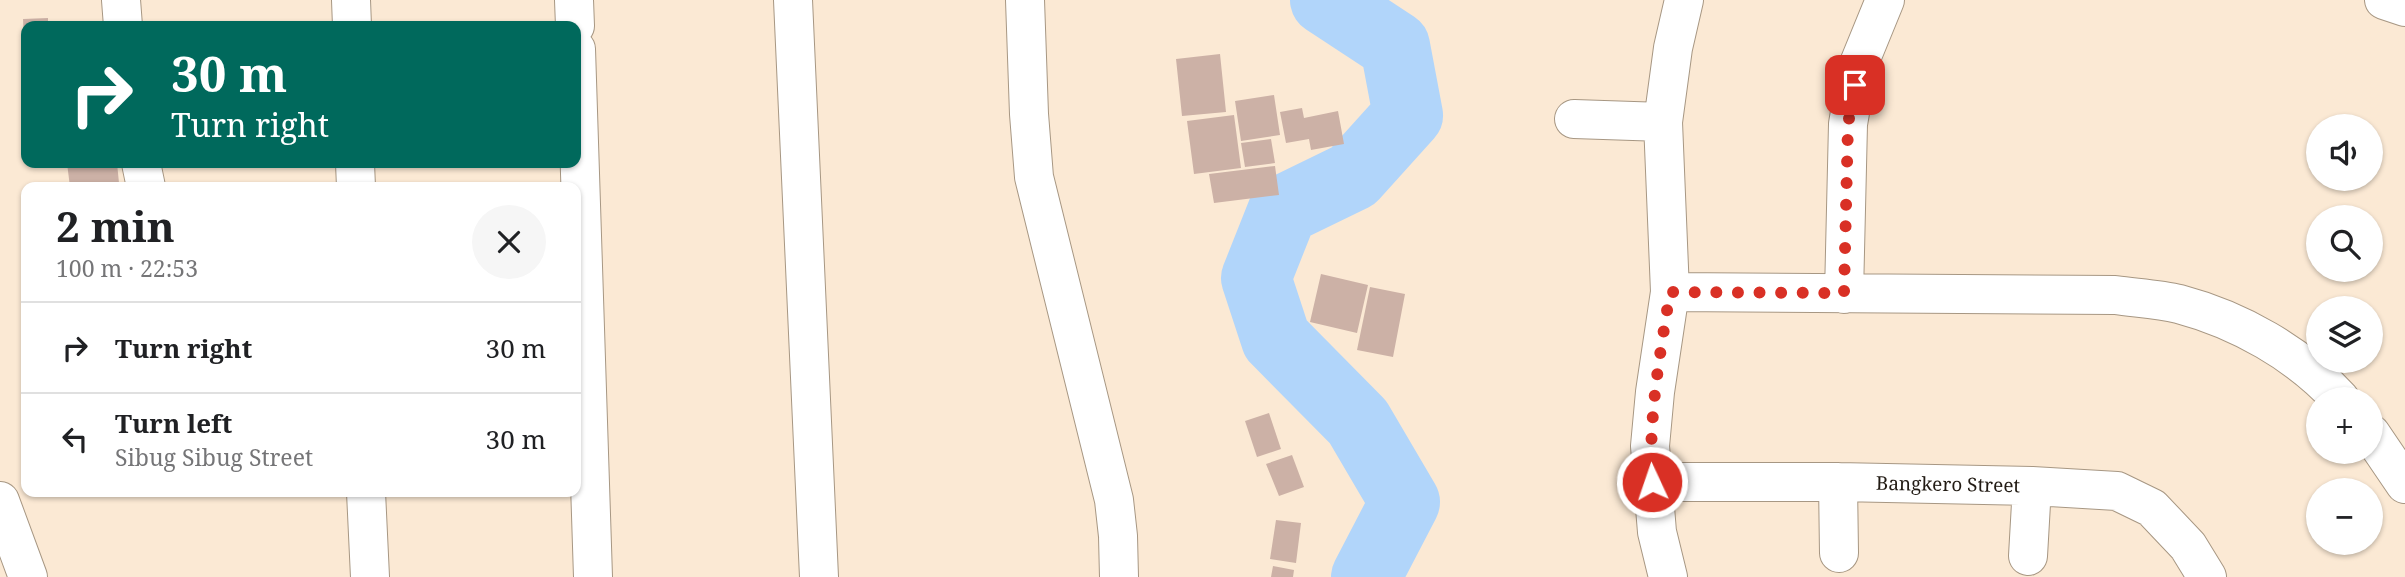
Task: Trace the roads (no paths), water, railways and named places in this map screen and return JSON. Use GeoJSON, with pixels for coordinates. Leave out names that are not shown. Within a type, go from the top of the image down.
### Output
{"type":"FeatureCollection","features":[{"type":"Feature","properties":{"kind":"street"},"geometry":{"type":"LineString","coordinates":[[121,0],[123,21]]}},
{"type":"Feature","properties":{"kind":"street"},"geometry":{"type":"LineString","coordinates":[[351,0],[352,21]]}},
{"type":"Feature","properties":{"kind":"street"},"geometry":{"type":"LineString","coordinates":[[574,0],[575,21]]}},
{"type":"Feature","properties":{"kind":"street"},"geometry":{"type":"LineString","coordinates":[[793,0],[819,577]]}},
{"type":"Feature","properties":{"kind":"street"},"geometry":{"type":"LineString","coordinates":[[1025,0],[1034,177],[1114,500],[1119,577]]}},
{"type":"Feature","properties":{"kind":"street"},"geometry":{"type":"LineString","coordinates":[[1668,577],[1657,532],[1650,446],[1670,292],[1663,122],[1673,48],[1684,0]]}},
{"type":"Feature","properties":{"kind":"street"},"geometry":{"type":"LineString","coordinates":[[1844,293],[1848,124],[1858,66],[1885,0]]}},
{"type":"Feature","properties":{"kind":"street"},"geometry":{"type":"LineString","coordinates":[[2384,0],[2405,7]]}},
{"type":"Feature","properties":{"kind":"street"},"geometry":{"type":"LineString","coordinates":[[1574,119],[1663,122]]}},
{"type":"Feature","properties":{"kind":"street"},"geometry":{"type":"LineString","coordinates":[[581,204],[593,577]]}},
{"type":"Feature","properties":{"kind":"street"},"geometry":{"type":"LineString","coordinates":[[1670,292],[2115,295],[2179,304],[2249,329],[2322,379],[2329,387]]}},
{"type":"Feature","properties":{"kind":"street"},"geometry":{"type":"LineString","coordinates":[[2383,452],[2405,484]]}},
{"type":"Feature","properties":{"kind":"street","name":"Bangkero Street"},"geometry":{"type":"LineString","coordinates":[[1652,482],[1838,482],[2032,486],[2117,491],[2152,508],[2188,547],[2207,577]]}},
{"type":"Feature","properties":{"kind":"street"},"geometry":{"type":"LineString","coordinates":[[1838,482],[1839,553]]}},
{"type":"Feature","properties":{"kind":"street"},"geometry":{"type":"LineString","coordinates":[[2028,556],[2032,486]]}},
{"type":"Feature","properties":{"kind":"street"},"geometry":{"type":"LineString","coordinates":[[366,497],[370,577]]}},
{"type":"Feature","properties":{"kind":"street"},"geometry":{"type":"LineString","coordinates":[[1,505],[28,577]]}},
{"type":"Feature","properties":{"kind":"waterway"},"geometry":{"type":"LineString","coordinates":[[1325,0],[1395,46],[1408,115],[1353,176],[1283,210],[1256,278],[1276,339],[1358,422],[1405,502],[1366,577]]}}]}
